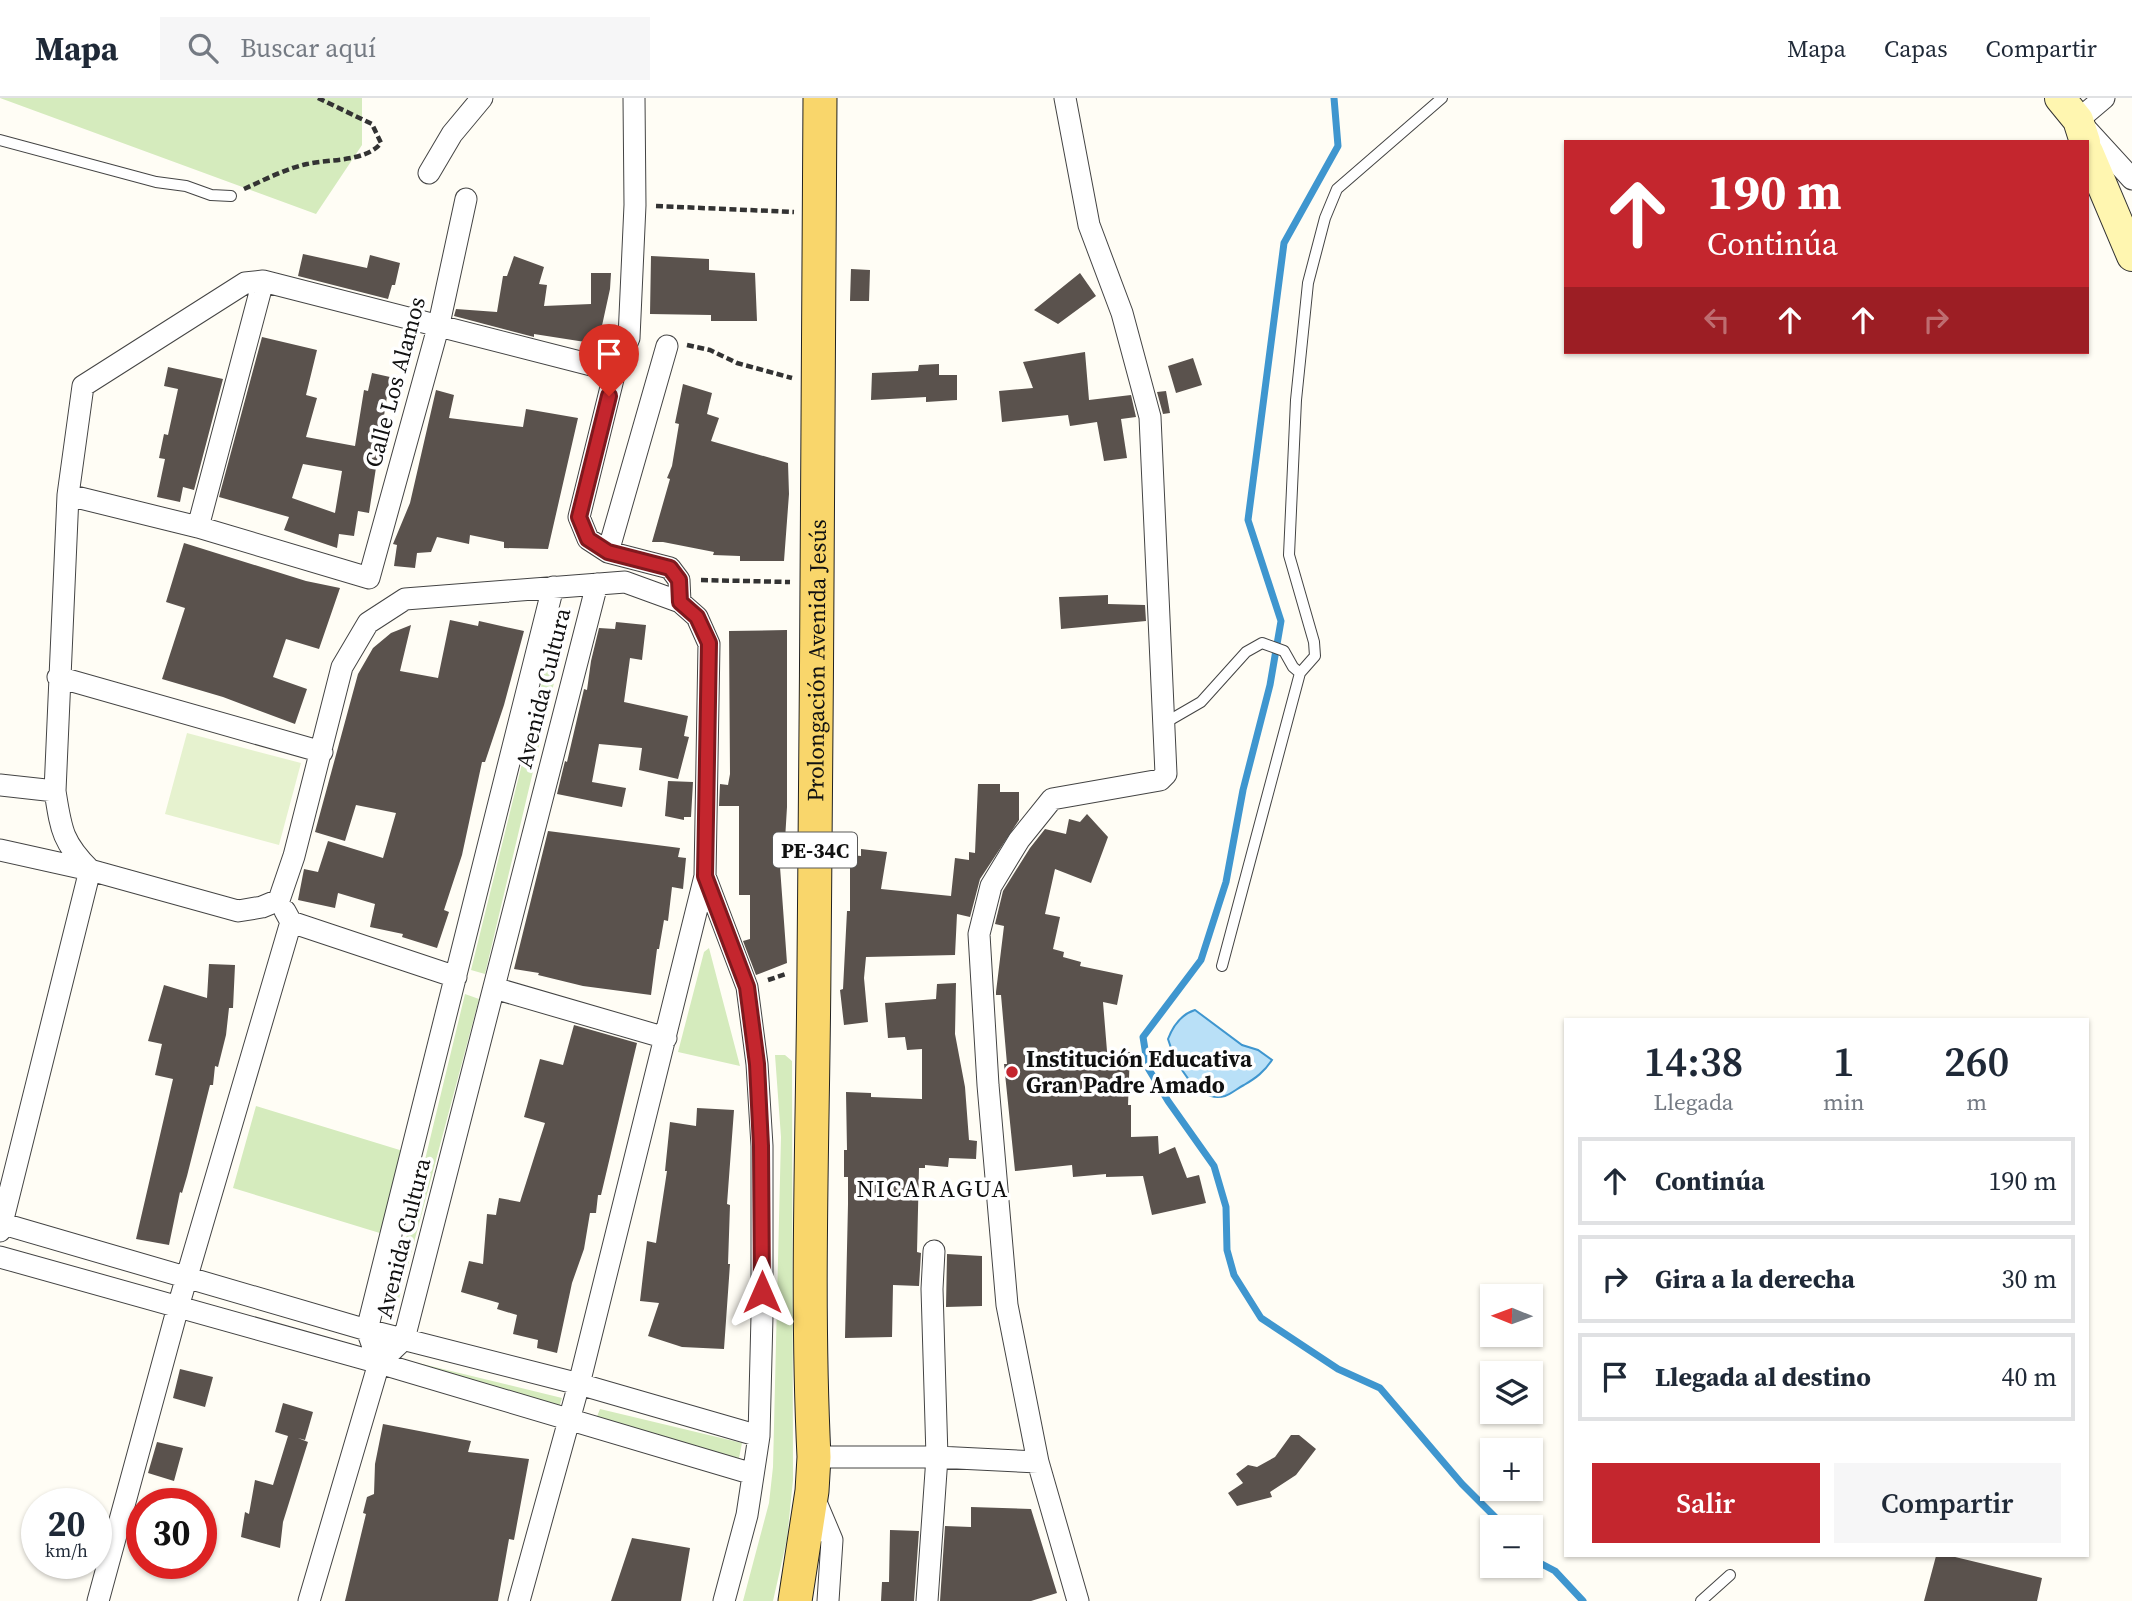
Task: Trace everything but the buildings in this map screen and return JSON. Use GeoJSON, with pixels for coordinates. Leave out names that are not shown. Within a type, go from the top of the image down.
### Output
{"type":"FeatureCollection","features":[{"type":"Feature","properties":{"kind":"main road","name":"Prolongación Avenida Jesús"},"geometry":{"type":"LineString","coordinates":[[795,1601],[812,1491],[814,1457],[812,1314],[820,98]]}},
{"type":"Feature","properties":{"kind":"street"},"geometry":{"type":"LineString","coordinates":[[429,173],[452,134],[482,98]]}},
{"type":"Feature","properties":{"kind":"street"},"geometry":{"type":"LineString","coordinates":[[634,98],[635,205],[629,338],[615,371],[579,517],[588,539],[608,552],[670,568],[679,580],[680,602]]}},
{"type":"Feature","properties":{"kind":"street"},"geometry":{"type":"LineString","coordinates":[[1065,98],[1089,225],[1122,313],[1150,417],[1166,774],[1164,777],[1052,799],[1019,840],[991,886],[979,934],[988,1085],[1007,1305],[1038,1462],[1078,1601]]}},
{"type":"Feature","properties":{"kind":"street"},"geometry":{"type":"LineString","coordinates":[[2105,98],[2074,120],[2132,179]]}},
{"type":"Feature","properties":{"kind":"street"},"geometry":{"type":"LineString","coordinates":[[2089,154],[2132,256]]}},
{"type":"Feature","properties":{"kind":"street","name":"Calle Los Alamos"},"geometry":{"type":"LineString","coordinates":[[198,527],[369,578],[439,324],[467,200]]}},
{"type":"Feature","properties":{"kind":"street"},"geometry":{"type":"LineString","coordinates":[[90,870],[76,856],[61,830],[55,791],[68,495],[83,386],[245,283],[263,281],[615,371]]}},
{"type":"Feature","properties":{"kind":"street"},"geometry":{"type":"LineString","coordinates":[[68,495],[198,527],[263,281]]}},
{"type":"Feature","properties":{"kind":"street"},"geometry":{"type":"LineString","coordinates":[[608,552],[667,346]]}},
{"type":"Feature","properties":{"kind":"street"},"geometry":{"type":"LineString","coordinates":[[456,977],[291,922],[279,900],[294,856],[342,667],[368,623],[405,599],[597,584],[625,583],[680,602],[697,617],[709,643],[705,876],[579,1384],[519,1601]]}},
{"type":"Feature","properties":{"kind":"street","name":"Avenida Cultura"},"geometry":{"type":"LineString","coordinates":[[553,587],[367,1330],[379,1363],[404,1339],[597,584]]}},
{"type":"Feature","properties":{"kind":"street"},"geometry":{"type":"LineString","coordinates":[[58,677],[322,752]]}},
{"type":"Feature","properties":{"kind":"street"},"geometry":{"type":"LineString","coordinates":[[0,785],[55,791]]}},
{"type":"Feature","properties":{"kind":"street"},"geometry":{"type":"LineString","coordinates":[[0,850],[90,870],[237,911],[262,907],[279,900]]}},
{"type":"Feature","properties":{"kind":"street"},"geometry":{"type":"LineString","coordinates":[[90,870],[1,1226],[187,1276],[367,1330],[579,1384],[759,1436]]}},
{"type":"Feature","properties":{"kind":"street"},"geometry":{"type":"LineString","coordinates":[[705,876],[747,987],[757,1064],[761,1146],[762,1316],[759,1436],[747,1515],[724,1601]]}},
{"type":"Feature","properties":{"kind":"street"},"geometry":{"type":"LineString","coordinates":[[98,1601],[178,1307],[291,922]]}},
{"type":"Feature","properties":{"kind":"street"},"geometry":{"type":"LineString","coordinates":[[494,988],[666,1038]]}},
{"type":"Feature","properties":{"kind":"street"},"geometry":{"type":"LineString","coordinates":[[927,1601],[937,1457],[933,1251]]}},
{"type":"Feature","properties":{"kind":"street"},"geometry":{"type":"LineString","coordinates":[[0,1257],[379,1363],[753,1474]]}},
{"type":"Feature","properties":{"kind":"street"},"geometry":{"type":"LineString","coordinates":[[309,1601],[379,1363]]}},
{"type":"Feature","properties":{"kind":"street"},"geometry":{"type":"LineString","coordinates":[[814,1457],[937,1457],[1038,1462]]}},
{"type":"Feature","properties":{"kind":"street"},"geometry":{"type":"LineString","coordinates":[[812,1491],[832,1540],[828,1601]]}},
{"type":"Feature","properties":{"kind":"lane"},"geometry":{"type":"LineString","coordinates":[[1222,966],[1300,673],[1315,656],[1314,642],[1289,555],[1296,400],[1308,283],[1325,218],[1337,189],[1442,98]]}},
{"type":"Feature","properties":{"kind":"lane"},"geometry":{"type":"LineString","coordinates":[[0,140],[156,182],[186,186],[211,195],[231,196]]}},
{"type":"Feature","properties":{"kind":"lane"},"geometry":{"type":"LineString","coordinates":[[1163,724],[1201,702],[1246,652],[1262,643],[1284,651],[1293,667],[1300,673]]}},
{"type":"Feature","properties":{"kind":"lane"},"geometry":{"type":"LineString","coordinates":[[1701,1601],[1730,1575]]}},
{"type":"Feature","properties":{"kind":"path"},"geometry":{"type":"LineString","coordinates":[[231,196],[272,176],[306,164],[362,155],[377,149],[381,144],[372,124],[318,98]]}},
{"type":"Feature","properties":{"kind":"path"},"geometry":{"type":"LineString","coordinates":[[635,205],[820,213]]}},
{"type":"Feature","properties":{"kind":"path"},"geometry":{"type":"LineString","coordinates":[[667,346],[677,342],[710,350],[737,363],[820,385]]}},
{"type":"Feature","properties":{"kind":"path"},"geometry":{"type":"LineString","coordinates":[[679,580],[816,583]]}},
{"type":"Feature","properties":{"kind":"path"},"geometry":{"type":"LineString","coordinates":[[747,987],[814,965]]}},
{"type":"Feature","properties":{"kind":"green space"},"geometry":{"type":"Polygon","coordinates":[[[0,98],[362,98],[362,145],[316,214],[0,98]]]}},
{"type":"Feature","properties":{"kind":"green space"},"geometry":{"type":"Polygon","coordinates":[[[556,626],[567,628],[485,974],[471,970],[556,626]]]}},
{"type":"Feature","properties":{"kind":"green space"},"geometry":{"type":"Polygon","coordinates":[[[187,733],[301,763],[279,845],[165,814],[187,733]]]}},
{"type":"Feature","properties":{"kind":"green space"},"geometry":{"type":"Polygon","coordinates":[[[709,948],[740,1066],[678,1052],[704,952],[709,948]]]}},
{"type":"Feature","properties":{"kind":"green space"},"geometry":{"type":"Polygon","coordinates":[[[465,994],[479,999],[396,1310],[389,1309],[465,994]]]}},
{"type":"Feature","properties":{"kind":"green space"},"geometry":{"type":"Polygon","coordinates":[[[775,1055],[785,1055],[792,1061],[793,1480],[787,1539],[773,1601],[743,1601],[769,1503],[773,1467],[781,1137],[775,1055]]]}},
{"type":"Feature","properties":{"kind":"green space"},"geometry":{"type":"Polygon","coordinates":[[[256,1106],[403,1151],[383,1234],[233,1188],[256,1106]]]}},
{"type":"Feature","properties":{"kind":"green space"},"geometry":{"type":"Polygon","coordinates":[[[414,1362],[562,1398],[557,1414],[410,1376],[414,1362]]]}},
{"type":"Feature","properties":{"kind":"green space"},"geometry":{"type":"Polygon","coordinates":[[[600,1409],[742,1443],[739,1458],[594,1424],[600,1409]]]}},
{"type":"Feature","properties":{"kind":"water"},"geometry":{"type":"Polygon","coordinates":[[[1195,1010],[1242,1045],[1258,1050],[1272,1060],[1256,1077],[1225,1096],[1214,1097],[1205,1093],[1196,1087],[1181,1068],[1168,1039],[1179,1021],[1195,1010]]]}},
{"type":"Feature","properties":{"kind":"waterway"},"geometry":{"type":"LineString","coordinates":[[1334,98],[1338,146],[1284,243],[1248,520],[1281,621],[1270,685],[1243,790],[1226,882],[1201,960],[1143,1037],[1148,1068],[1214,1166],[1226,1207],[1227,1250],[1234,1275],[1261,1318],[1338,1369],[1380,1388],[1462,1484],[1493,1515]]}},
{"type":"Feature","properties":{"kind":"waterway"},"geometry":{"type":"LineString","coordinates":[[1543,1565],[1555,1571],[1583,1601]]}},
{"type":"Feature","properties":{"kind":"place","name":"Institución Educativa Gran Padre Amado"},"geometry":{"type":"Point","coordinates":[1012,1072]}},
{"type":"Feature","properties":{"kind":"district","name":"NICARAGUA"},"geometry":{"type":"Point","coordinates":[933,1188]}},
{"type":"Feature","properties":{"kind":"route"},"geometry":{"type":"LineString","coordinates":[[609,396],[579,517],[588,539],[608,552],[670,568],[679,580],[680,602],[697,617],[709,643],[705,876],[747,987],[757,1064],[761,1146],[762,1292]]}}]}
